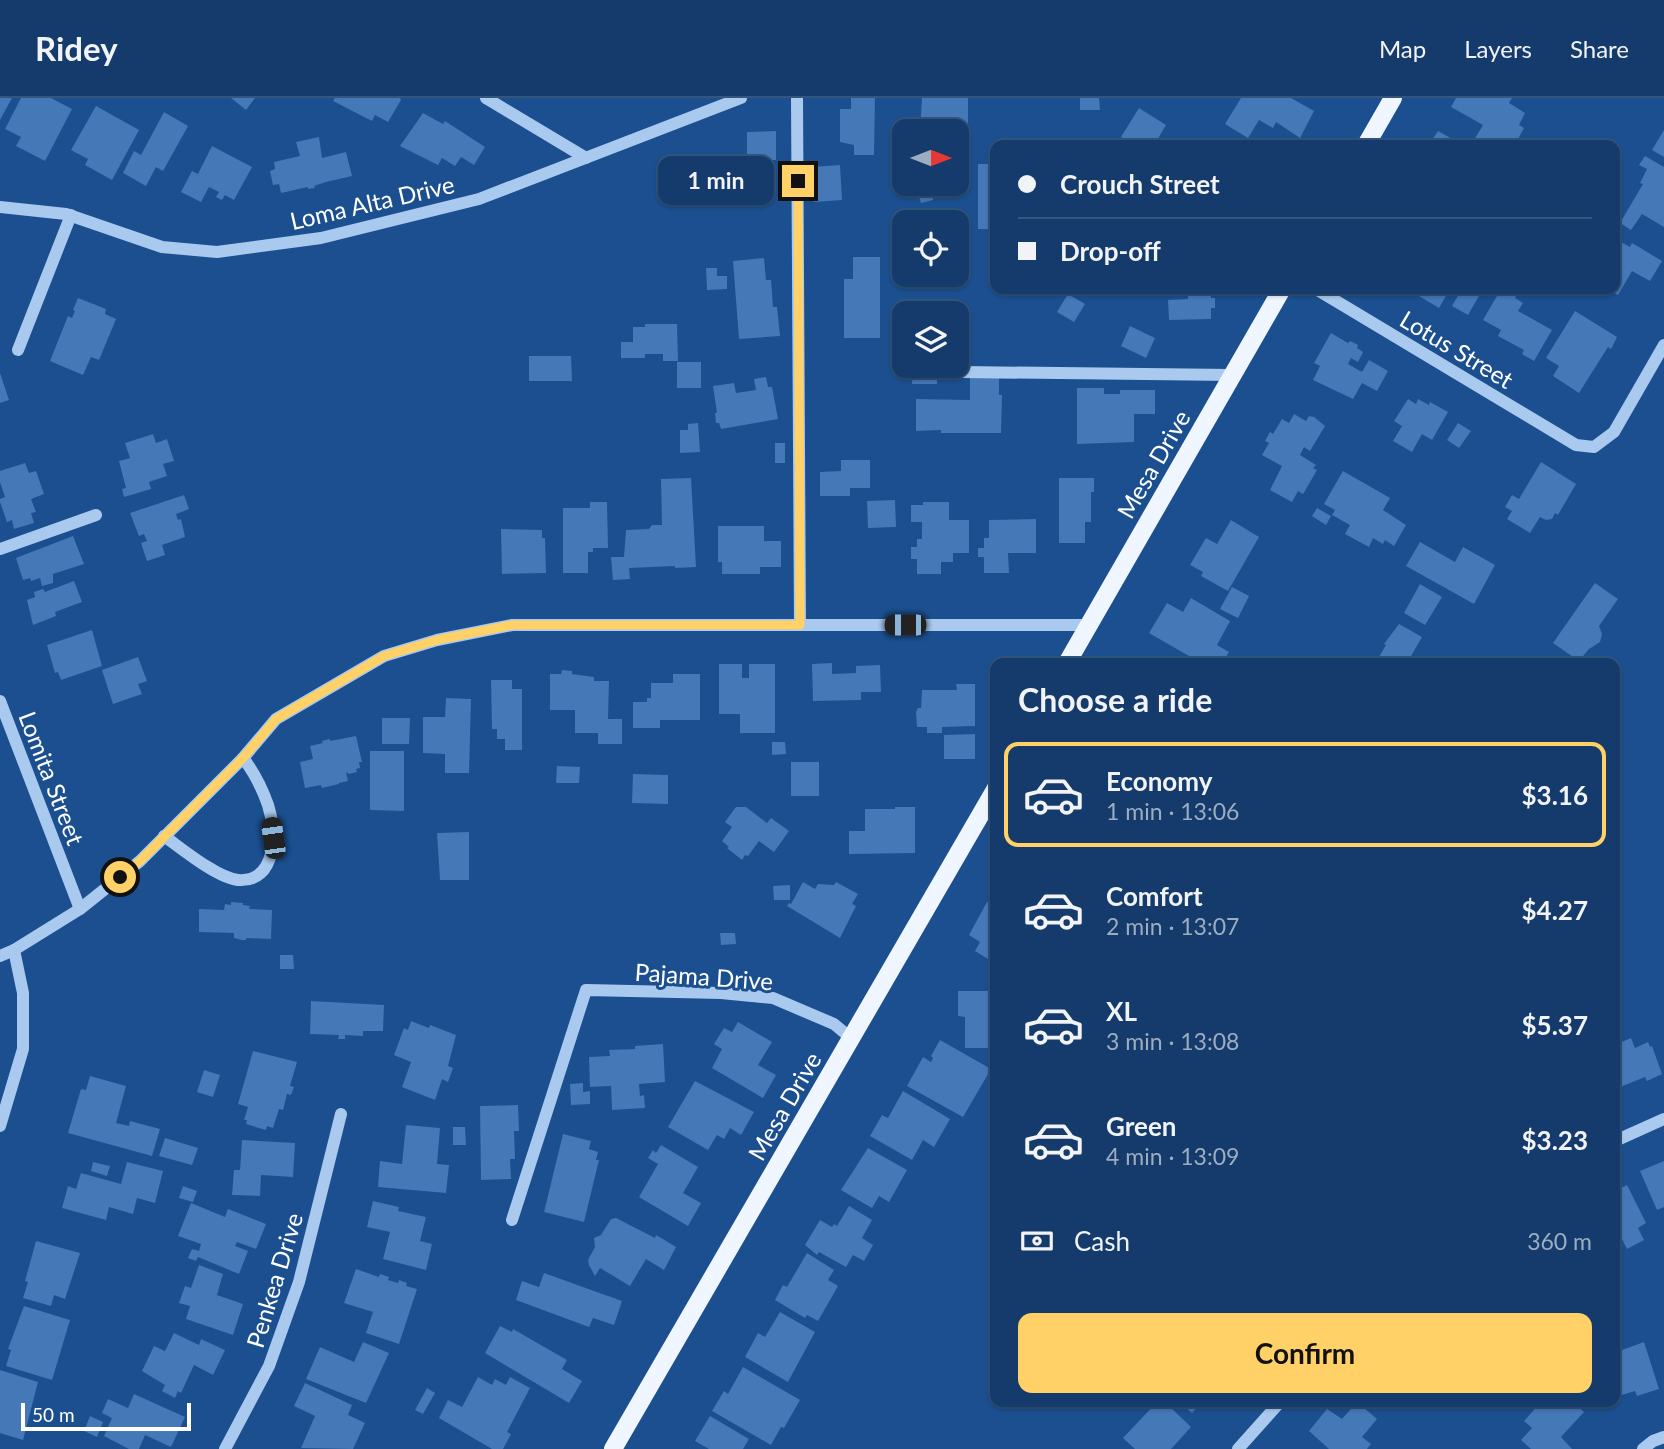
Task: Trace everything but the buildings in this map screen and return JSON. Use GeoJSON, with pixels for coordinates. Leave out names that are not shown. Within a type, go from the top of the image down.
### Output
{"type":"FeatureCollection","features":[{"type":"Feature","properties":{"kind":"main road"},"geometry":{"type":"LineString","coordinates":[[1369,140],[1393,98]]}},
{"type":"Feature","properties":{"kind":"main road","name":"Mesa Drive"},"geometry":{"type":"LineString","coordinates":[[1070,658],[1279,294]]}},
{"type":"Feature","properties":{"kind":"main road","name":"Mesa Drive"},"geometry":{"type":"LineString","coordinates":[[613,1449],[990,798]]}},
{"type":"Feature","properties":{"kind":"street"},"geometry":{"type":"LineString","coordinates":[[486,98],[586,158]]}},
{"type":"Feature","properties":{"kind":"street","name":"Loma Alta Drive"},"geometry":{"type":"LineString","coordinates":[[0,207],[71,215],[162,247],[218,252],[321,238],[479,199],[741,98]]}},
{"type":"Feature","properties":{"kind":"street"},"geometry":{"type":"LineString","coordinates":[[797,98],[800,625]]}},
{"type":"Feature","properties":{"kind":"street"},"geometry":{"type":"LineString","coordinates":[[18,350],[71,215]]}},
{"type":"Feature","properties":{"kind":"street","name":"Lotus Street"},"geometry":{"type":"LineString","coordinates":[[1324,294],[1576,445],[1594,447],[1614,432],[1664,345]]}},
{"type":"Feature","properties":{"kind":"street"},"geometry":{"type":"LineString","coordinates":[[969,372],[1232,375]]}},
{"type":"Feature","properties":{"kind":"street"},"geometry":{"type":"LineString","coordinates":[[0,549],[96,515]]}},
{"type":"Feature","properties":{"kind":"street"},"geometry":{"type":"LineString","coordinates":[[0,956],[15,950],[80,909],[140,861],[243,758],[276,719],[384,656],[437,640],[512,625],[1089,625]]}},
{"type":"Feature","properties":{"kind":"street","name":"Lomita Street"},"geometry":{"type":"LineString","coordinates":[[0,701],[80,909]]}},
{"type":"Feature","properties":{"kind":"street"},"geometry":{"type":"LineString","coordinates":[[164,836],[201,863],[236,880],[256,877],[264,871],[270,858],[273,838],[269,808],[254,772],[243,758]]}},
{"type":"Feature","properties":{"kind":"street"},"geometry":{"type":"LineString","coordinates":[[0,1126],[23,1049],[23,993],[15,950]]}},
{"type":"Feature","properties":{"kind":"street","name":"Pajama Drive"},"geometry":{"type":"LineString","coordinates":[[512,1220],[586,990],[721,993],[773,998],[834,1024],[852,1039]]}},
{"type":"Feature","properties":{"kind":"street","name":"Penkea Drive"},"geometry":{"type":"LineString","coordinates":[[225,1449],[269,1366],[299,1282],[341,1114]]}},
{"type":"Feature","properties":{"kind":"street"},"geometry":{"type":"LineString","coordinates":[[1620,1139],[1664,1119]]}},
{"type":"Feature","properties":{"kind":"street"},"geometry":{"type":"LineString","coordinates":[[1238,1449],[1276,1407]]}},
{"type":"Feature","properties":{"kind":"street"},"geometry":{"type":"LineString","coordinates":[[1643,1449],[1664,1437]]}},
{"type":"Feature","properties":{"kind":"route"},"geometry":{"type":"LineString","coordinates":[[120,877],[140,861],[243,758],[276,719],[384,656],[437,640],[512,625],[800,625],[798,181]]}}]}
